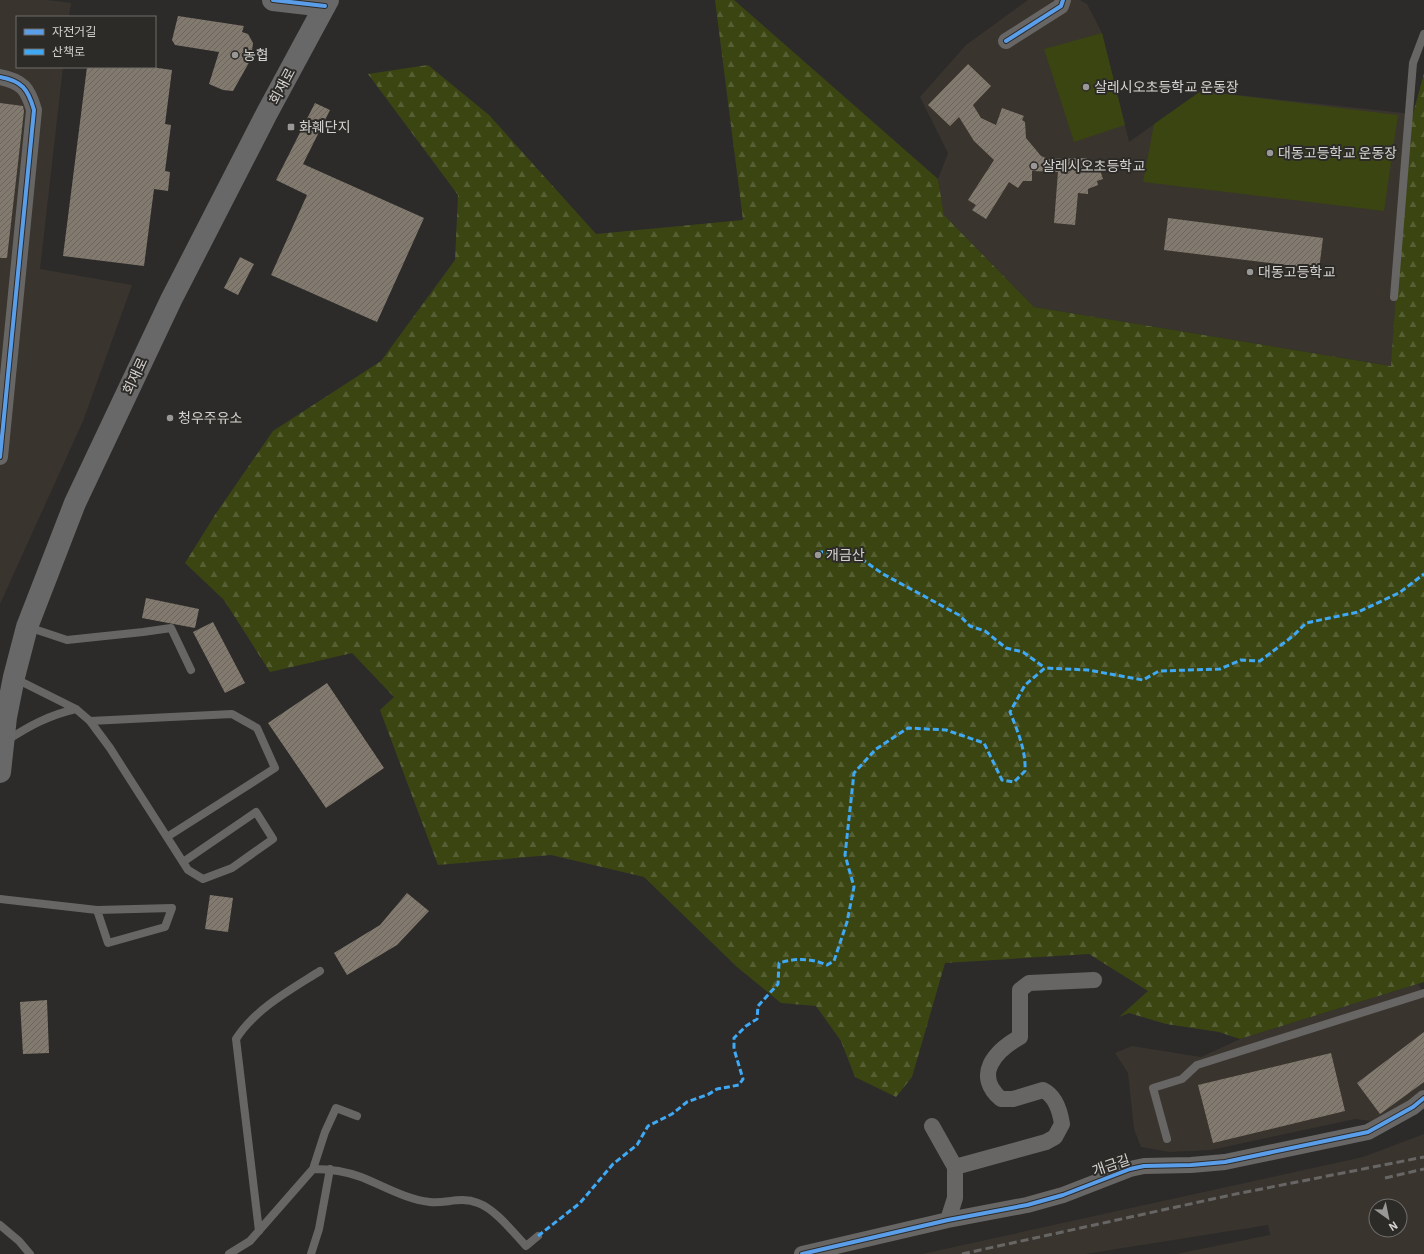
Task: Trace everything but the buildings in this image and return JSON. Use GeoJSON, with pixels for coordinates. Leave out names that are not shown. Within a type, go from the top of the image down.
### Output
{"type":"FeatureCollection","features":[{"type":"Feature","properties":{"kind":"main road"},"geometry":{"type":"LineString","coordinates":[[273,0],[327,3]]}},
{"type":"Feature","properties":{"kind":"main road","name":"회재로"},"geometry":{"type":"LineString","coordinates":[[0,772],[4,742],[3,717],[10,670],[75,504],[171,300],[267,113],[327,3]]}},
{"type":"Feature","properties":{"kind":"street"},"geometry":{"type":"LineString","coordinates":[[1006,41],[1061,6],[1062,0]]}},
{"type":"Feature","properties":{"kind":"street"},"geometry":{"type":"LineString","coordinates":[[0,77],[14,80],[22,86],[30,96],[34,110],[0,457]]}},
{"type":"Feature","properties":{"kind":"street"},"geometry":{"type":"LineString","coordinates":[[954,1167],[1046,1142],[1060,1131],[1062,1124],[1060,1114],[1051,1093],[1043,1090],[1013,1099],[1001,1099],[993,1092],[987,1073],[991,1061],[998,1053],[1006,1045],[1020,1037],[1020,990],[1023,986],[1029,983],[1094,980]]}},
{"type":"Feature","properties":{"kind":"street","name":"개금길"},"geometry":{"type":"LineString","coordinates":[[802,1254],[948,1220],[1027,1205],[1130,1169],[1144,1166],[1191,1165],[1224,1162],[1368,1132],[1412,1107],[1424,1098]]}},
{"type":"Feature","properties":{"kind":"street"},"geometry":{"type":"LineString","coordinates":[[932,1126],[954,1167],[955,1198],[948,1220]]}},
{"type":"Feature","properties":{"kind":"lane"},"geometry":{"type":"LineString","coordinates":[[1394,297],[1413,62],[1424,34]]}},
{"type":"Feature","properties":{"kind":"lane"},"geometry":{"type":"LineString","coordinates":[[27,627],[67,640],[171,628],[191,670]]}},
{"type":"Feature","properties":{"kind":"lane"},"geometry":{"type":"LineString","coordinates":[[10,670],[76,709],[90,721],[110,748],[188,870],[203,880],[232,868],[273,839],[256,812],[183,862]]}},
{"type":"Feature","properties":{"kind":"lane"},"geometry":{"type":"LineString","coordinates":[[4,742],[40,720],[57,713],[76,709]]}},
{"type":"Feature","properties":{"kind":"lane"},"geometry":{"type":"LineString","coordinates":[[90,721],[232,714],[257,728],[275,768],[167,837]]}},
{"type":"Feature","properties":{"kind":"lane"},"geometry":{"type":"LineString","coordinates":[[0,899],[97,910],[172,908],[165,927],[108,943],[97,910]]}},
{"type":"Feature","properties":{"kind":"lane"},"geometry":{"type":"LineString","coordinates":[[259,1231],[236,1039],[243,1028],[271,1003],[320,971]]}},
{"type":"Feature","properties":{"kind":"lane"},"geometry":{"type":"LineString","coordinates":[[1167,1139],[1153,1088],[1182,1079],[1197,1065],[1424,994]]}},
{"type":"Feature","properties":{"kind":"lane"},"geometry":{"type":"LineString","coordinates":[[229,1254],[250,1242],[313,1169],[325,1132],[336,1108],[357,1116]]}},
{"type":"Feature","properties":{"kind":"lane"},"geometry":{"type":"LineString","coordinates":[[313,1169],[330,1169],[360,1176],[418,1200],[431,1202],[452,1199],[478,1203],[506,1224],[526,1246],[538,1236]]}},
{"type":"Feature","properties":{"kind":"lane"},"geometry":{"type":"LineString","coordinates":[[311,1254],[319,1229],[330,1169]]}},
{"type":"Feature","properties":{"kind":"lane"},"geometry":{"type":"LineString","coordinates":[[0,1225],[30,1254]]}},
{"type":"Feature","properties":{"kind":"shaded area"},"geometry":{"type":"Polygon","coordinates":[[[0,0],[47,0],[71,3],[69,16],[16,16],[16,68],[63,68],[40,269],[132,285],[83,421],[0,604],[0,0]]]}},
{"type":"Feature","properties":{"kind":"shaded area","name":"대동고등학교"},"geometry":{"type":"Polygon","coordinates":[[[1028,0],[1080,0],[1087,4],[1102,33],[1129,142],[1201,91],[1413,114],[1392,366],[1034,307],[944,215],[938,179],[948,153],[920,97],[966,45],[1028,0]]]}},
{"type":"Feature","properties":{"kind":"shaded area"},"geometry":{"type":"Polygon","coordinates":[[[1418,984],[1424,993],[1424,1089],[1398,1109],[1371,1121],[1355,1119],[1211,1150],[1169,1152],[1141,1147],[1134,1129],[1128,1073],[1115,1053],[1132,1046],[1201,1057],[1240,1039],[1418,984]]]}},
{"type":"Feature","properties":{"kind":"shaded area"},"geometry":{"type":"Polygon","coordinates":[[[1424,1134],[1424,1254],[1176,1254],[1270,1235],[1268,1225],[1085,1254],[922,1254],[1363,1157],[1424,1134]]]}},
{"type":"Feature","properties":{"kind":"green space"},"geometry":{"type":"Polygon","coordinates":[[[715,0],[734,0],[938,179],[944,215],[1034,307],[1391,366],[1408,120],[1413,114],[1424,73],[1424,982],[1240,1039],[1219,1032],[1166,1024],[1129,1013],[1119,1017],[1148,991],[1089,954],[945,963],[912,1077],[896,1097],[855,1077],[841,1041],[816,1006],[781,1003],[737,967],[644,877],[551,855],[438,865],[380,710],[394,697],[352,653],[270,672],[224,600],[185,563],[215,515],[273,431],[381,361],[455,260],[458,195],[368,74],[428,65],[489,115],[596,234],[743,220],[715,0]]]}},
{"type":"Feature","properties":{"kind":"green space","name":"살레시오초등학교 운동장"},"geometry":{"type":"Polygon","coordinates":[[[1102,33],[1125,125],[1074,142],[1044,49],[1102,33]]]}},
{"type":"Feature","properties":{"kind":"green space","name":"대동고등학교 운동장"},"geometry":{"type":"Polygon","coordinates":[[[1201,91],[1398,115],[1384,211],[1143,182],[1154,124],[1201,91]]]}},
{"type":"Feature","properties":{"kind":"railway"},"geometry":{"type":"LineString","coordinates":[[962,1254],[1231,1195],[1424,1157]]}},
{"type":"Feature","properties":{"kind":"railway"},"geometry":{"type":"LineString","coordinates":[[1385,1178],[1424,1169]]}},
{"type":"Feature","properties":{"kind":"marked path"},"geometry":{"type":"LineString","coordinates":[[817,552],[839,552],[860,558],[883,574],[959,615],[970,626],[985,631],[1006,648],[1023,652],[1045,668]]}},
{"type":"Feature","properties":{"kind":"marked path"},"geometry":{"type":"LineString","coordinates":[[538,1236],[580,1203],[613,1164],[637,1145],[648,1126],[672,1114],[687,1102],[709,1094],[717,1089],[739,1085],[743,1079],[734,1049],[734,1038],[746,1026],[757,1019],[758,1006],[778,984],[779,963],[791,960],[803,960],[815,961],[827,965],[834,961],[847,922],[854,887],[845,855],[854,773],[876,749],[908,728],[946,730],[984,743],[1002,780],[1014,782],[1025,771],[1025,764],[1021,742],[1010,712],[1025,685],[1045,668],[1088,670],[1143,680],[1159,671],[1220,669],[1241,660],[1260,661],[1293,636],[1306,623],[1358,612],[1399,593],[1424,574]]}},
{"type":"Feature","properties":{"kind":"cycle path"},"geometry":{"type":"LineString","coordinates":[[273,0],[325,6]]}},
{"type":"Feature","properties":{"kind":"cycle path"},"geometry":{"type":"LineString","coordinates":[[1006,41],[1061,6],[1063,0]]}},
{"type":"Feature","properties":{"kind":"cycle path"},"geometry":{"type":"LineString","coordinates":[[0,77],[14,81],[23,87],[34,110],[0,457]]}},
{"type":"Feature","properties":{"kind":"cycle path"},"geometry":{"type":"LineString","coordinates":[[802,1254],[948,1220],[1027,1205],[1063,1195],[1130,1169],[1144,1166],[1191,1165],[1225,1162],[1368,1132],[1413,1107],[1424,1098]]}},
{"type":"Feature","properties":{"kind":"place","name":"농협"},"geometry":{"type":"Point","coordinates":[235,55]}},
{"type":"Feature","properties":{"kind":"place","name":"살레시오초등학교 운동장"},"geometry":{"type":"Point","coordinates":[1086,87]}},
{"type":"Feature","properties":{"kind":"place","name":"화훼단지"},"geometry":{"type":"Point","coordinates":[291,127]}},
{"type":"Feature","properties":{"kind":"place","name":"대동고등학교 운동장"},"geometry":{"type":"Point","coordinates":[1270,153]}},
{"type":"Feature","properties":{"kind":"place","name":"살레시오초등학교"},"geometry":{"type":"Point","coordinates":[1034,166]}},
{"type":"Feature","properties":{"kind":"place","name":"대동고등학교"},"geometry":{"type":"Point","coordinates":[1250,272]}},
{"type":"Feature","properties":{"kind":"place","name":"청우주유소"},"geometry":{"type":"Point","coordinates":[170,418]}},
{"type":"Feature","properties":{"kind":"place","name":"개금산"},"geometry":{"type":"Point","coordinates":[818,555]}}]}
